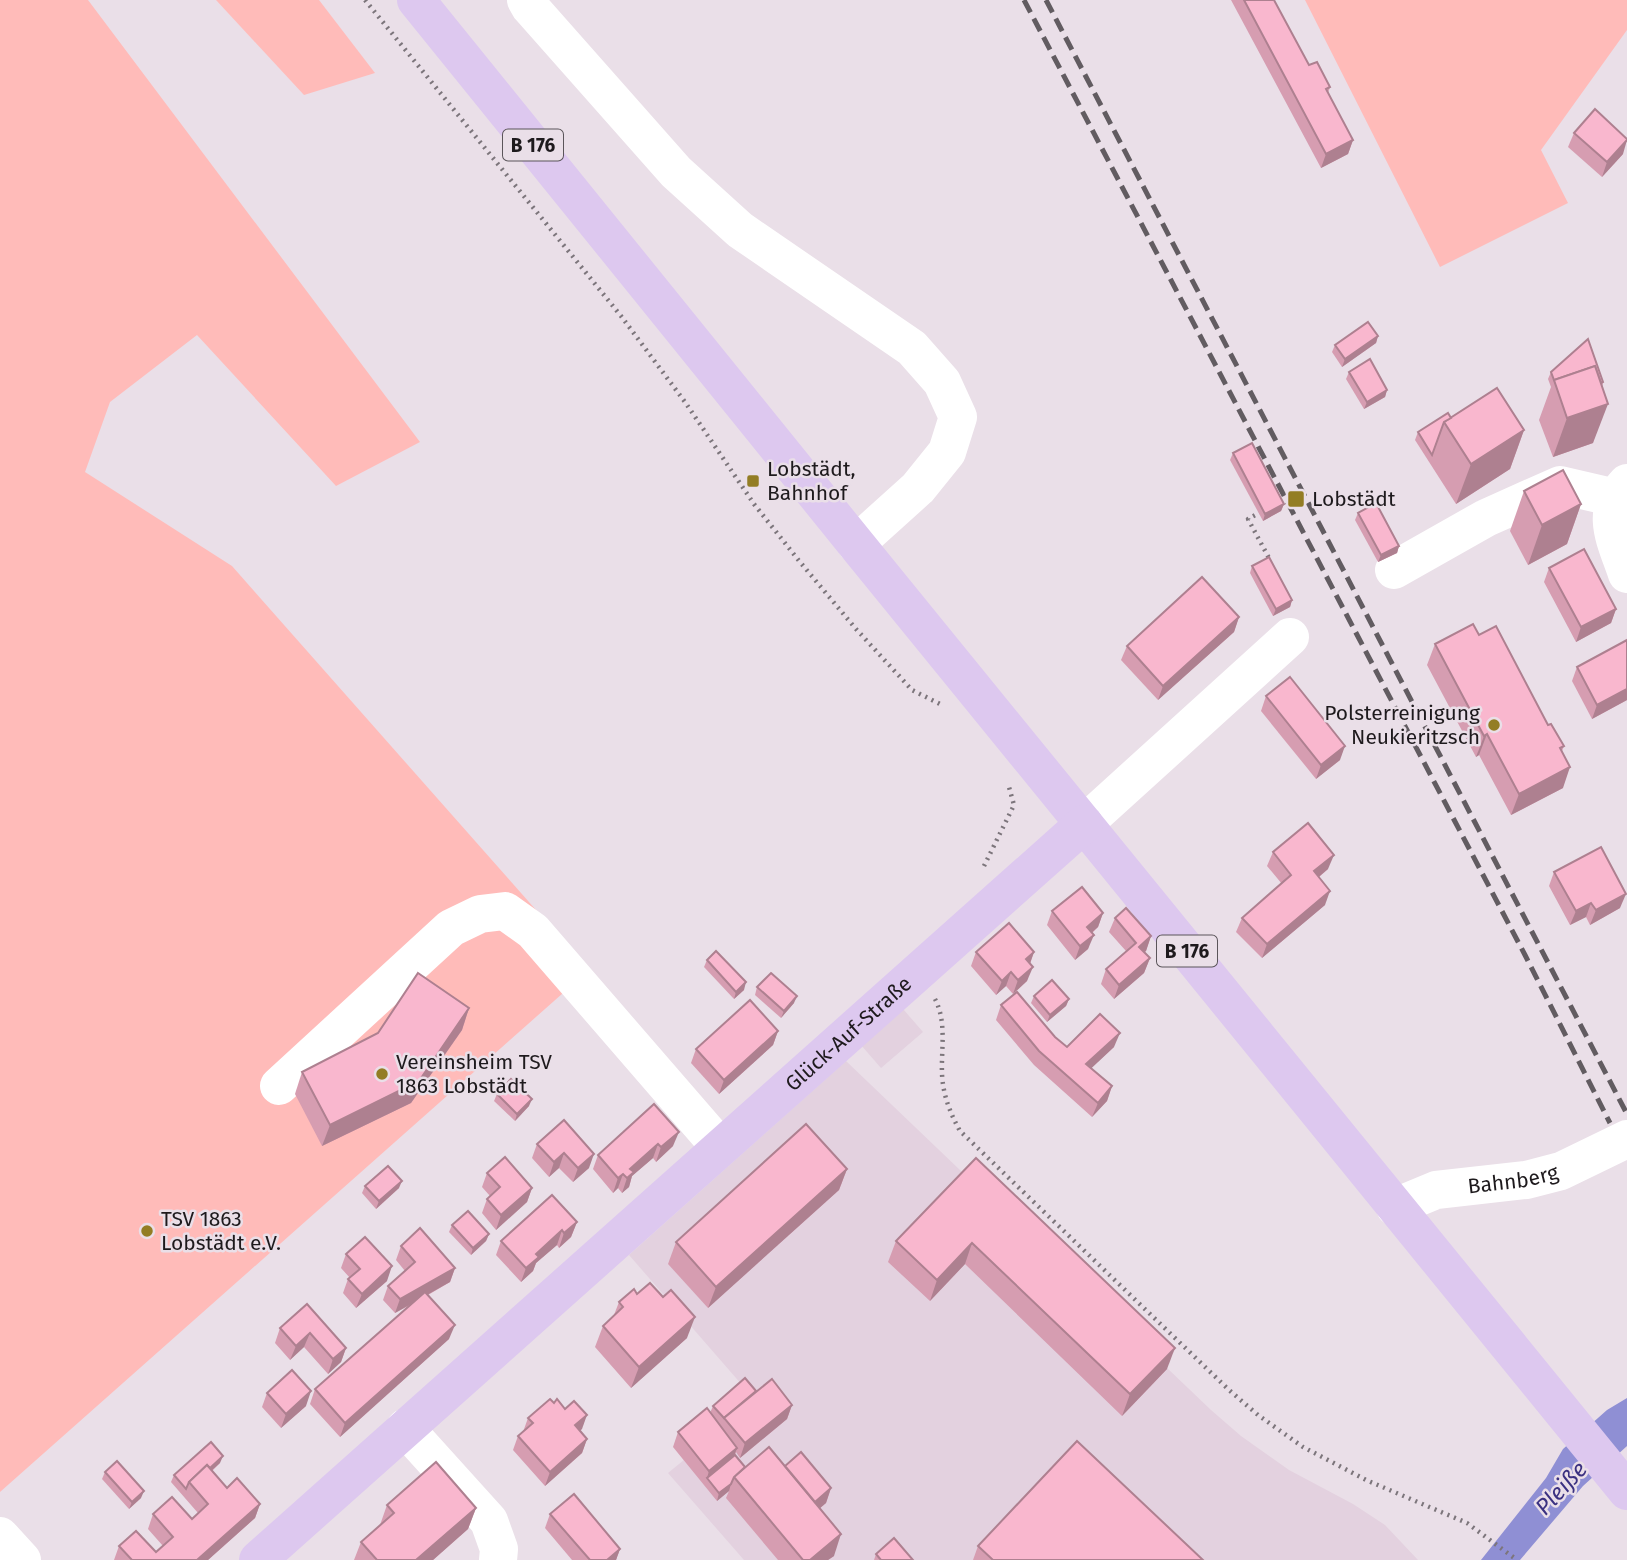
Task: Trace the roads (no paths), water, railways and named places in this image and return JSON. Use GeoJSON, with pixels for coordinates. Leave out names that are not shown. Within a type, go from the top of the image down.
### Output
{"type":"FeatureCollection","features":[{"type":"Feature","properties":{"kind":"main road","name":"B 176"},"geometry":{"type":"LineString","coordinates":[[416,0],[1623,1486]]}},
{"type":"Feature","properties":{"kind":"main road","name":"Glück-Auf-Straße"},"geometry":{"type":"LineString","coordinates":[[258,1560],[1084,824]]}},
{"type":"Feature","properties":{"kind":"street"},"geometry":{"type":"LineString","coordinates":[[526,0],[667,162],[694,189],[740,230],[912,348],[942,382],[958,417],[947,452],[918,488],[856,544]]}},
{"type":"Feature","properties":{"kind":"street"},"geometry":{"type":"LineString","coordinates":[[1394,570],[1486,517],[1560,485],[1622,490],[1610,520],[1627,574]]}},
{"type":"Feature","properties":{"kind":"street","name":"Glück-Auf-Straße"},"geometry":{"type":"LineString","coordinates":[[1084,824],[1290,637]]}},
{"type":"Feature","properties":{"kind":"street"},"geometry":{"type":"LineString","coordinates":[[279,1086],[451,928],[480,914],[505,911],[533,931],[720,1147]]}},
{"type":"Feature","properties":{"kind":"street","name":"Bahnberg"},"geometry":{"type":"LineString","coordinates":[[1395,1207],[1436,1190],[1509,1182],[1561,1171],[1614,1146]]}},
{"type":"Feature","properties":{"kind":"street"},"geometry":{"type":"LineString","coordinates":[[405,1428],[489,1521],[499,1549],[498,1560]]}},
{"type":"Feature","properties":{"kind":"street"},"geometry":{"type":"LineString","coordinates":[[0,1536],[22,1560]]}},
{"type":"Feature","properties":{"kind":"water","name":"Pleiße"},"geometry":{"type":"Polygon","coordinates":[[[1627,1398],[1627,1446],[1583,1486],[1520,1560],[1481,1560],[1546,1478],[1563,1449],[1607,1410],[1627,1398]]]}},
{"type":"Feature","properties":{"kind":"railway"},"geometry":{"type":"LineString","coordinates":[[1024,0],[1525,955],[1610,1123]]}},
{"type":"Feature","properties":{"kind":"railway"},"geometry":{"type":"LineString","coordinates":[[1046,0],[1627,1114]]}},
{"type":"Feature","properties":{"kind":"place","name":"Lobstädt, Bahnhof"},"geometry":{"type":"Point","coordinates":[753,481]}},
{"type":"Feature","properties":{"kind":"place","name":"Lobstädt"},"geometry":{"type":"Point","coordinates":[1296,499]}},
{"type":"Feature","properties":{"kind":"place","name":"Polsterreinigung Neukieritzsch"},"geometry":{"type":"Point","coordinates":[1494,725]}},
{"type":"Feature","properties":{"kind":"place","name":"Vereinsheim TSV 1863 Lobstädt"},"geometry":{"type":"Point","coordinates":[382,1074]}},
{"type":"Feature","properties":{"kind":"place","name":"TSV 1863 Lobstädt e.V."},"geometry":{"type":"Point","coordinates":[147,1231]}}]}
